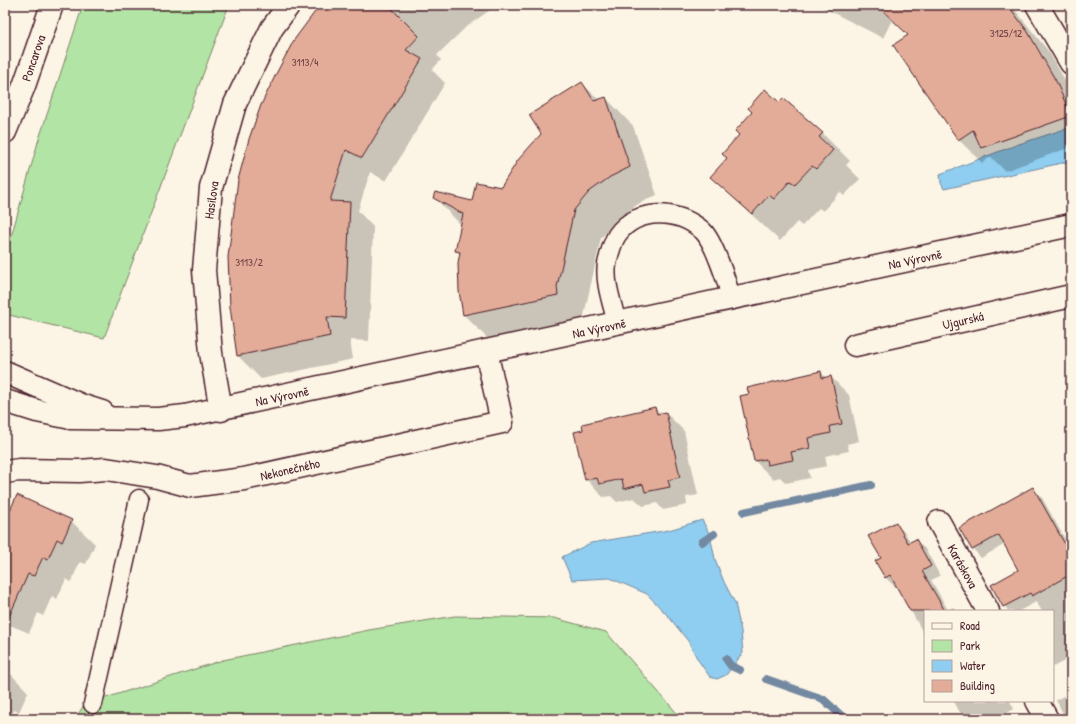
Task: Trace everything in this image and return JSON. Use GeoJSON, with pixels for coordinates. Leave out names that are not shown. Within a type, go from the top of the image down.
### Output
{"type":"FeatureCollection","features":[{"type":"Feature","properties":{"kind":"street","name":"Poncarova"},"geometry":{"type":"LineString","coordinates":[[5,132],[24,86],[52,5]]}},
{"type":"Feature","properties":{"kind":"street","name":"Hasilova"},"geometry":{"type":"LineString","coordinates":[[221,410],[211,353],[204,270],[211,188],[235,104],[272,28],[289,5]]}},
{"type":"Feature","properties":{"kind":"street"},"geometry":{"type":"LineString","coordinates":[[1037,5],[1071,63]]}},
{"type":"Feature","properties":{"kind":"street"},"geometry":{"type":"LineString","coordinates":[[617,324],[609,291],[607,266],[609,254],[617,236],[632,222],[649,214],[670,215],[686,220],[704,232],[725,276],[731,298]]}},
{"type":"Feature","properties":{"kind":"street","name":"Na Výrovně"},"geometry":{"type":"LineString","coordinates":[[5,401],[37,411],[71,418],[158,419],[221,410],[486,351],[1071,225]]}},
{"type":"Feature","properties":{"kind":"street","name":"Ujgurská"},"geometry":{"type":"LineString","coordinates":[[855,345],[1071,296]]}},
{"type":"Feature","properties":{"kind":"street","name":"Nekonečného"},"geometry":{"type":"LineString","coordinates":[[5,472],[19,470],[79,471],[106,469],[158,476],[190,486],[244,479],[502,422],[486,351]]}},
{"type":"Feature","properties":{"kind":"street","name":"Na Výrovně"},"geometry":{"type":"LineString","coordinates":[[5,372],[83,406],[125,419]]}},
{"type":"Feature","properties":{"kind":"street"},"geometry":{"type":"LineString","coordinates":[[93,704],[140,499]]}},
{"type":"Feature","properties":{"kind":"street","name":"Karáskova"},"geometry":{"type":"LineString","coordinates":[[939,522],[987,610]]}},
{"type":"Feature","properties":{"kind":"street"},"geometry":{"type":"LineString","coordinates":[[1038,702],[1047,719]]}},
{"type":"Feature","properties":{"kind":"green space"},"geometry":{"type":"Polygon","coordinates":[[[83,5],[229,5],[104,338],[5,314],[5,258],[38,142],[83,5]]]}},
{"type":"Feature","properties":{"kind":"green space"},"geometry":{"type":"Polygon","coordinates":[[[455,616],[554,618],[606,632],[682,719],[75,719],[84,705],[223,660],[369,630],[455,616]]]}},
{"type":"Feature","properties":{"kind":"water"},"geometry":{"type":"Polygon","coordinates":[[[1071,127],[1071,161],[944,189],[941,183],[940,174],[1016,145],[1071,127]]]}},
{"type":"Feature","properties":{"kind":"water"},"geometry":{"type":"Polygon","coordinates":[[[702,520],[710,535],[715,559],[724,582],[735,603],[741,631],[743,653],[726,675],[717,679],[710,677],[698,660],[688,641],[669,617],[647,594],[610,578],[572,580],[562,557],[591,543],[669,530],[702,520]]]}},
{"type":"Feature","properties":{"kind":"building"},"geometry":{"type":"Polygon","coordinates":[[[320,5],[388,5],[419,36],[406,50],[422,59],[362,158],[346,150],[330,201],[350,202],[345,318],[327,317],[330,336],[237,356],[230,307],[228,257],[238,180],[249,139],[261,105],[294,40],[320,5]]]}},
{"type":"Feature","properties":{"kind":"building"},"geometry":{"type":"Polygon","coordinates":[[[877,5],[1008,5],[1028,32],[1056,81],[1071,116],[981,148],[973,130],[958,140],[893,45],[908,35],[877,5]]]}},
{"type":"Feature","properties":{"kind":"building"},"geometry":{"type":"Polygon","coordinates":[[[582,82],[594,101],[606,97],[630,167],[610,177],[589,192],[574,210],[557,287],[558,295],[463,315],[459,291],[458,263],[460,252],[455,251],[463,214],[433,198],[435,192],[472,201],[476,182],[501,187],[518,160],[541,134],[529,115],[582,82]]]}},
{"type":"Feature","properties":{"kind":"building"},"geometry":{"type":"Polygon","coordinates":[[[765,89],[779,102],[783,98],[823,133],[819,137],[833,150],[816,169],[812,166],[795,184],[790,181],[774,199],[769,195],[752,214],[710,177],[727,158],[722,154],[739,135],[735,131],[752,112],[748,108],[765,89]]]}},
{"type":"Feature","properties":{"kind":"building"},"geometry":{"type":"Polygon","coordinates":[[[821,371],[822,378],[831,376],[842,424],[830,426],[831,433],[808,438],[810,448],[791,452],[793,460],[767,465],[766,459],[754,461],[740,396],[749,394],[747,388],[821,371]]]}},
{"type":"Feature","properties":{"kind":"building"},"geometry":{"type":"Polygon","coordinates":[[[655,407],[657,414],[666,412],[680,477],[668,480],[670,487],[645,492],[643,484],[624,489],[622,479],[599,484],[597,478],[585,480],[574,432],[583,430],[582,424],[655,407]]]}},
{"type":"Feature","properties":{"kind":"building"},"geometry":{"type":"Polygon","coordinates":[[[1033,487],[1071,555],[1071,574],[1032,596],[1030,593],[1003,607],[991,585],[1018,570],[999,535],[972,550],[959,528],[1033,487]]]}},
{"type":"Feature","properties":{"kind":"building"},"geometry":{"type":"Polygon","coordinates":[[[17,495],[72,520],[62,542],[57,539],[48,559],[43,557],[34,576],[28,574],[5,626],[5,521],[17,495]]]}},
{"type":"Feature","properties":{"kind":"building"},"geometry":{"type":"Polygon","coordinates":[[[896,522],[908,543],[916,539],[931,566],[922,571],[944,610],[910,611],[890,575],[885,578],[875,561],[881,558],[868,536],[896,522]]]}},
{"type":"Feature","properties":{"kind":"waterway"},"geometry":{"type":"LineString","coordinates":[[744,512],[871,485]]}},
{"type":"Feature","properties":{"kind":"waterway"},"geometry":{"type":"LineString","coordinates":[[702,542],[714,534]]}},
{"type":"Feature","properties":{"kind":"waterway"},"geometry":{"type":"LineString","coordinates":[[726,659],[731,666],[740,670]]}},
{"type":"Feature","properties":{"kind":"waterway"},"geometry":{"type":"LineString","coordinates":[[766,679],[823,699],[845,719]]}}]}
